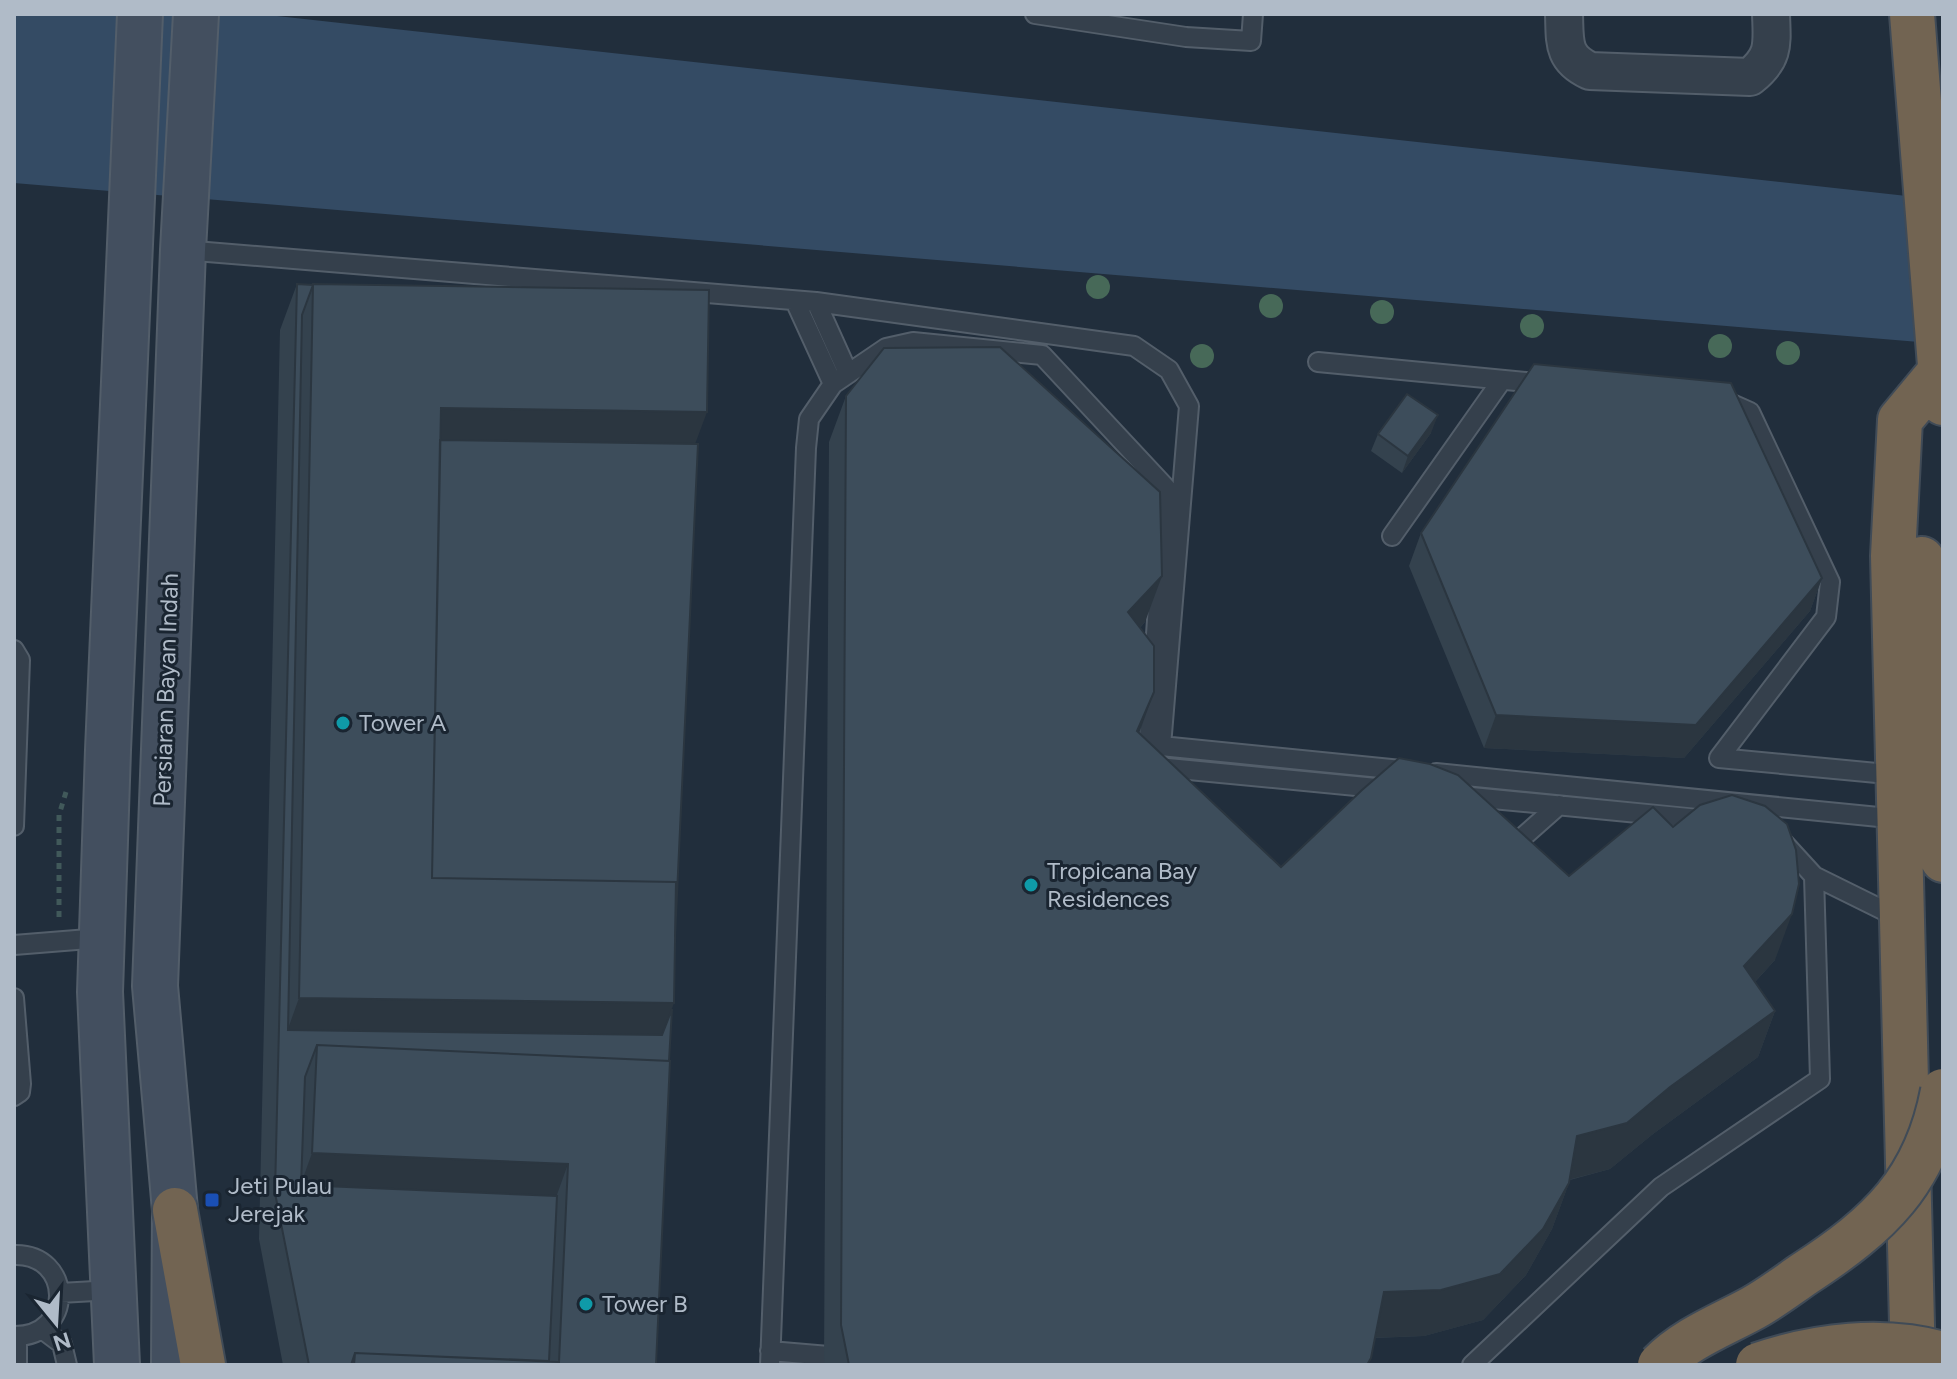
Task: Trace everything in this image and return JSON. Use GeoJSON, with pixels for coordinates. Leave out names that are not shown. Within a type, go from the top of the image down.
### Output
{"type":"FeatureCollection","features":[{"type":"Feature","properties":{"kind":"highway"},"geometry":{"type":"LineString","coordinates":[[1912,14],[1941,387],[1922,448],[1922,573],[1943,860]]}},
{"type":"Feature","properties":{"kind":"highway"},"geometry":{"type":"LineString","coordinates":[[1913,1365],[1893,556],[1900,420],[1941,387]]}},
{"type":"Feature","properties":{"kind":"highway"},"geometry":{"type":"LineString","coordinates":[[1660,1365],[1698,1337],[1756,1306],[1868,1230],[1897,1198],[1921,1161],[1937,1122],[1943,1091]]}},
{"type":"Feature","properties":{"kind":"highway"},"geometry":{"type":"LineString","coordinates":[[175,1210],[203,1365]]}},
{"type":"Feature","properties":{"kind":"highway"},"geometry":{"type":"LineString","coordinates":[[1758,1365],[1789,1355],[1879,1344],[1943,1354]]}},
{"type":"Feature","properties":{"kind":"street"},"geometry":{"type":"LineString","coordinates":[[117,1365],[100,992],[140,14]]}},
{"type":"Feature","properties":{"kind":"street","name":"Persiaran Bayan Indah"},"geometry":{"type":"LineString","coordinates":[[174,1365],[175,1210],[155,986],[184,234],[196,14]]}},
{"type":"Feature","properties":{"kind":"street"},"geometry":{"type":"LineString","coordinates":[[1564,14],[1565,47],[1575,64],[1590,71],[1750,77],[1765,65],[1772,47],[1771,14]]}},
{"type":"Feature","properties":{"kind":"lane"},"geometry":{"type":"LineString","coordinates":[[1035,14],[1186,37],[1251,41],[1253,14]]}},
{"type":"Feature","properties":{"kind":"lane"},"geometry":{"type":"LineString","coordinates":[[184,234],[738,297],[816,302],[1134,346],[1169,370],[1189,406],[1161,746],[1899,819]]}},
{"type":"Feature","properties":{"kind":"lane"},"geometry":{"type":"LineString","coordinates":[[795,301],[841,379]]}},
{"type":"Feature","properties":{"kind":"lane"},"geometry":{"type":"LineString","coordinates":[[816,302],[841,379]]}},
{"type":"Feature","properties":{"kind":"lane"},"geometry":{"type":"LineString","coordinates":[[851,1365],[852,1358],[770,1358],[806,448],[809,419],[841,379],[886,348],[913,342],[1042,355],[1166,488],[1150,620],[1139,766],[1399,790],[1398,805]]}},
{"type":"Feature","properties":{"kind":"lane"},"geometry":{"type":"LineString","coordinates":[[1318,362],[1562,385]]}},
{"type":"Feature","properties":{"kind":"lane"},"geometry":{"type":"LineString","coordinates":[[1392,536],[1502,380]]}},
{"type":"Feature","properties":{"kind":"lane"},"geometry":{"type":"LineString","coordinates":[[1711,399],[1726,400],[1750,412],[1830,582],[1826,617],[1719,758],[1898,775]]}},
{"type":"Feature","properties":{"kind":"lane"},"geometry":{"type":"LineString","coordinates":[[14,650],[20,660],[14,826]]}},
{"type":"Feature","properties":{"kind":"lane"},"geometry":{"type":"LineString","coordinates":[[1443,794],[1724,821]]}},
{"type":"Feature","properties":{"kind":"lane"},"geometry":{"type":"LineString","coordinates":[[1491,864],[1559,805]]}},
{"type":"Feature","properties":{"kind":"lane"},"geometry":{"type":"LineString","coordinates":[[1764,830],[1784,843],[1814,876],[1902,920]]}},
{"type":"Feature","properties":{"kind":"lane"},"geometry":{"type":"LineString","coordinates":[[1472,1365],[1661,1187],[1820,1079],[1814,876]]}},
{"type":"Feature","properties":{"kind":"lane"},"geometry":{"type":"LineString","coordinates":[[14,945],[101,938]]}},
{"type":"Feature","properties":{"kind":"lane"},"geometry":{"type":"LineString","coordinates":[[14,998],[21,1084],[20,1092],[14,1096]]}},
{"type":"Feature","properties":{"kind":"lane"},"geometry":{"type":"LineString","coordinates":[[14,1255],[38,1259],[49,1268],[60,1293],[52,1320],[30,1335],[15,1336],[17,1365]]}},
{"type":"Feature","properties":{"kind":"lane"},"geometry":{"type":"LineString","coordinates":[[60,1293],[113,1290]]}},
{"type":"Feature","properties":{"kind":"lane"},"geometry":{"type":"LineString","coordinates":[[42,1329],[62,1344],[67,1365]]}},
{"type":"Feature","properties":{"kind":"water"},"geometry":{"type":"Polygon","coordinates":[[[14,14],[259,14],[1943,200],[1943,344],[14,183],[14,14]]]}},
{"type":"Feature","properties":{"kind":"building"},"geometry":{"type":"Polygon","coordinates":[[[297,284],[313,285],[302,315],[288,1030],[662,1035],[672,1009],[669,1061],[317,1045],[305,1077],[301,1185],[557,1196],[549,1361],[355,1353],[351,1365],[309,1365],[275,1193],[297,284]]]}},
{"type":"Feature","properties":{"kind":"building"},"geometry":{"type":"Polygon","coordinates":[[[313,284],[709,290],[707,412],[441,408],[432,878],[676,882],[674,1003],[299,998],[313,284]]]}},
{"type":"Feature","properties":{"kind":"building","name":"Tropicana Bay Residences"},"geometry":{"type":"Polygon","coordinates":[[[1000,347],[1160,492],[1162,576],[1128,612],[1154,646],[1154,692],[1137,731],[1281,867],[1399,758],[1430,764],[1458,775],[1569,876],[1653,807],[1673,827],[1700,805],[1732,795],[1765,806],[1787,824],[1796,850],[1799,884],[1792,914],[1744,966],[1775,1011],[1670,1087],[1627,1123],[1577,1136],[1569,1183],[1543,1229],[1500,1274],[1441,1290],[1384,1292],[1367,1365],[849,1365],[841,1325],[846,396],[884,348],[1000,347]]]}},
{"type":"Feature","properties":{"kind":"building"},"geometry":{"type":"Polygon","coordinates":[[[1534,364],[1731,383],[1822,578],[1696,725],[1496,715],[1421,533],[1534,364]]]}},
{"type":"Feature","properties":{"kind":"building"},"geometry":{"type":"Polygon","coordinates":[[[1407,394],[1438,415],[1408,456],[1378,434],[1407,394]]]}},
{"type":"Feature","properties":{"kind":"building"},"geometry":{"type":"Polygon","coordinates":[[[440,440],[698,444],[675,937],[676,882],[432,878],[440,440]]]}},
{"type":"Feature","properties":{"kind":"building"},"geometry":{"type":"Polygon","coordinates":[[[317,1045],[670,1061],[656,1365],[354,1365],[355,1353],[559,1362],[568,1164],[312,1153],[317,1045]]]}},
{"type":"Feature","properties":{"kind":"place","name":"Tower A"},"geometry":{"type":"Point","coordinates":[343,723]}},
{"type":"Feature","properties":{"kind":"place","name":"Tropicana Bay Residences"},"geometry":{"type":"Point","coordinates":[1031,885]}},
{"type":"Feature","properties":{"kind":"place","name":"Jeti Pulau Jerejak"},"geometry":{"type":"Point","coordinates":[212,1200]}},
{"type":"Feature","properties":{"kind":"place","name":"Tower B"},"geometry":{"type":"Point","coordinates":[586,1304]}}]}
